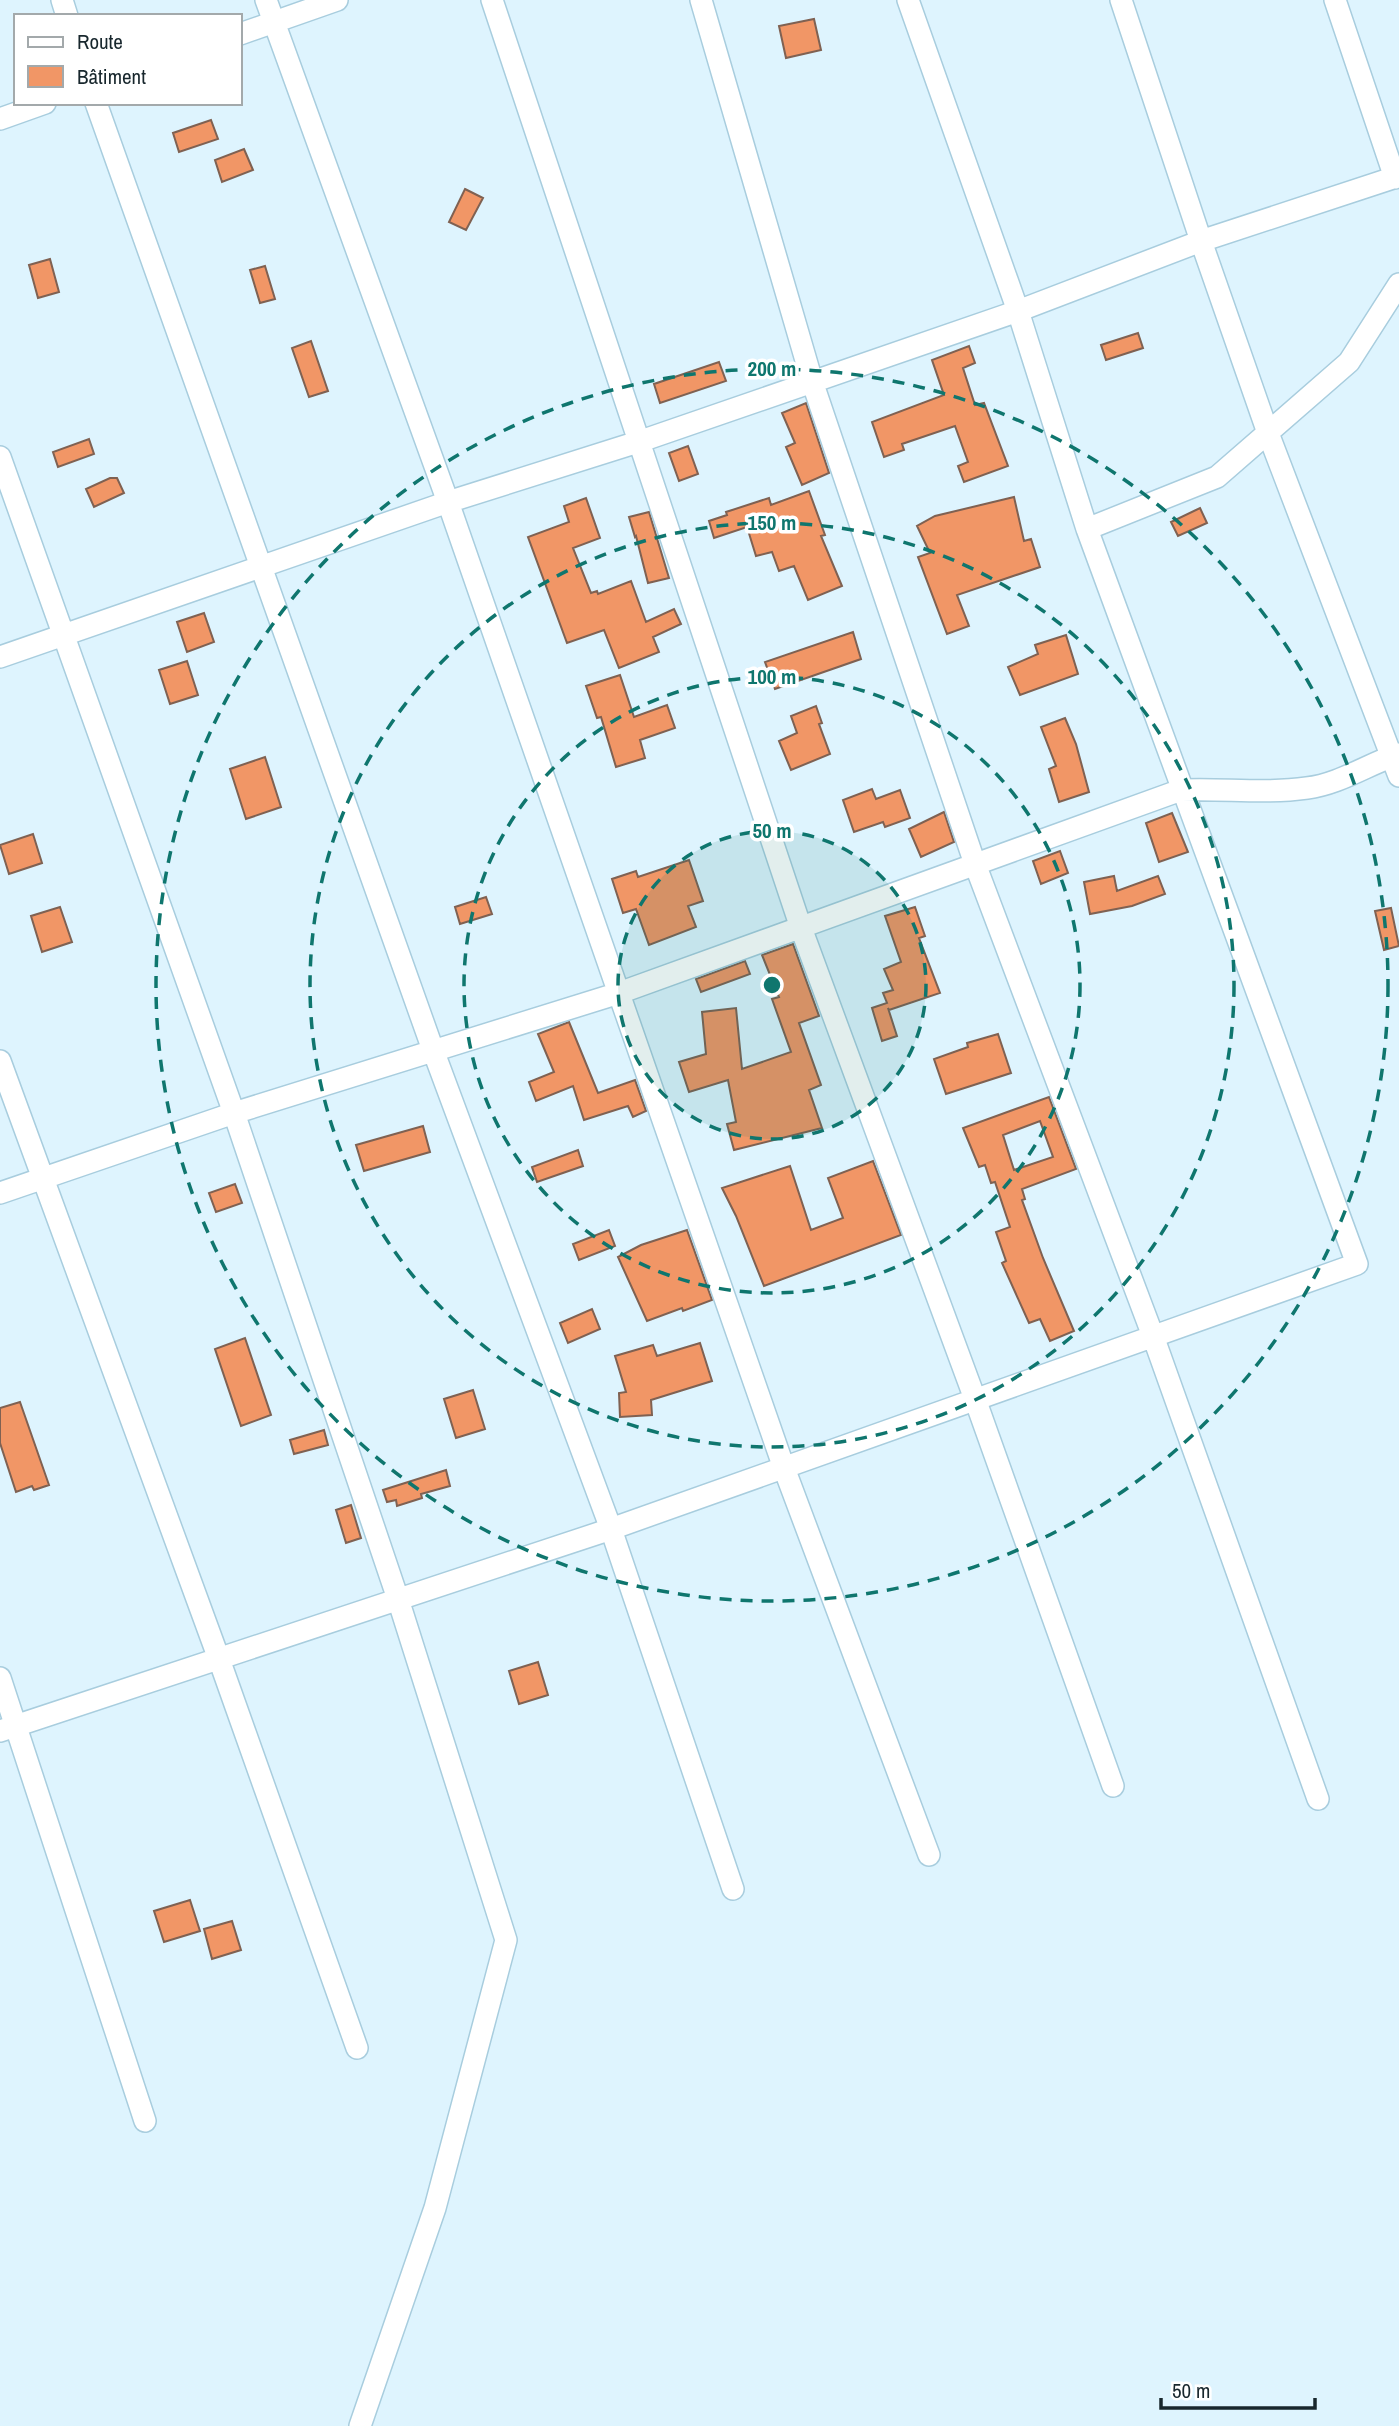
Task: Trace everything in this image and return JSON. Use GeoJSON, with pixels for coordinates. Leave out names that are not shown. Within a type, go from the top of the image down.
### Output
{"type":"FeatureCollection","features":[{"type":"Feature","properties":{"kind":"street"},"geometry":{"type":"LineString","coordinates":[[266,0],[448,502],[784,1468],[929,1855]]}},
{"type":"Feature","properties":{"kind":"street"},"geometry":{"type":"LineString","coordinates":[[242,33],[337,0]]}},
{"type":"Feature","properties":{"kind":"street"},"geometry":{"type":"LineString","coordinates":[[492,0],[801,928],[975,1399],[1113,1786]]}},
{"type":"Feature","properties":{"kind":"street"},"geometry":{"type":"LineString","coordinates":[[701,0],[812,381],[975,864],[1153,1336],[1318,1799]]}},
{"type":"Feature","properties":{"kind":"street"},"geometry":{"type":"LineString","coordinates":[[8,1729],[611,1529],[1357,1264],[1087,529],[1018,311],[908,0]]}},
{"type":"Feature","properties":{"kind":"street"},"geometry":{"type":"LineString","coordinates":[[0,1193],[234,1113],[619,993],[1181,790],[1263,792],[1309,788],[1397,762],[1268,433],[1121,0]]}},
{"type":"Feature","properties":{"kind":"street"},"geometry":{"type":"LineString","coordinates":[[0,657],[448,502],[641,441],[1018,311],[1201,241],[1397,177],[1335,0]]}},
{"type":"Feature","properties":{"kind":"street"},"geometry":{"type":"LineString","coordinates":[[0,119],[39,105]]}},
{"type":"Feature","properties":{"kind":"street"},"geometry":{"type":"LineString","coordinates":[[97,105],[433,1050],[611,1529],[733,1889]]}},
{"type":"Feature","properties":{"kind":"street"},"geometry":{"type":"LineString","coordinates":[[1087,529],[1217,478],[1349,362],[1399,284]]}},
{"type":"Feature","properties":{"kind":"street"},"geometry":{"type":"LineString","coordinates":[[0,457],[234,1113],[398,1599],[506,1940],[435,2208],[360,2426]]}},
{"type":"Feature","properties":{"kind":"street"},"geometry":{"type":"LineString","coordinates":[[0,1061],[219,1659],[357,2048]]}},
{"type":"Feature","properties":{"kind":"street"},"geometry":{"type":"LineString","coordinates":[[0,1678],[8,1729],[145,2121]]}},
{"type":"Feature","properties":{"kind":"building"},"geometry":{"type":"Polygon","coordinates":[[[814,19],[821,50],[786,58],[779,26],[814,19]]]}},
{"type":"Feature","properties":{"kind":"building"},"geometry":{"type":"Polygon","coordinates":[[[211,120],[218,139],[179,152],[173,133],[211,120]]]}},
{"type":"Feature","properties":{"kind":"building"},"geometry":{"type":"Polygon","coordinates":[[[244,149],[253,170],[222,182],[215,160],[244,149]]]}},
{"type":"Feature","properties":{"kind":"building"},"geometry":{"type":"Polygon","coordinates":[[[465,189],[483,198],[466,230],[449,222],[465,189]]]}},
{"type":"Feature","properties":{"kind":"building"},"geometry":{"type":"Polygon","coordinates":[[[50,259],[59,292],[38,298],[29,265],[50,259]]]}},
{"type":"Feature","properties":{"kind":"building"},"geometry":{"type":"Polygon","coordinates":[[[265,266],[275,299],[260,303],[250,270],[265,266]]]}},
{"type":"Feature","properties":{"kind":"building"},"geometry":{"type":"Polygon","coordinates":[[[1138,333],[1143,348],[1106,360],[1101,345],[1138,333]]]}},
{"type":"Feature","properties":{"kind":"building"},"geometry":{"type":"Polygon","coordinates":[[[311,341],[328,391],[309,397],[292,348],[311,341]]]}},
{"type":"Feature","properties":{"kind":"building"},"geometry":{"type":"Polygon","coordinates":[[[969,346],[975,363],[963,368],[975,405],[984,403],[1008,466],[964,482],[958,466],[968,462],[955,426],[902,444],[904,450],[884,457],[872,422],[944,395],[932,360],[969,346]]]}},
{"type":"Feature","properties":{"kind":"building"},"geometry":{"type":"Polygon","coordinates":[[[719,362],[726,381],[660,403],[654,384],[719,362]]]}},
{"type":"Feature","properties":{"kind":"building"},"geometry":{"type":"Polygon","coordinates":[[[806,403],[829,473],[802,485],[786,447],[795,443],[782,413],[806,403]]]}},
{"type":"Feature","properties":{"kind":"building"},"geometry":{"type":"Polygon","coordinates":[[[89,439],[94,454],[58,467],[53,452],[89,439]]]}},
{"type":"Feature","properties":{"kind":"building"},"geometry":{"type":"Polygon","coordinates":[[[688,446],[698,474],[679,481],[669,453],[688,446]]]}},
{"type":"Feature","properties":{"kind":"building"},"geometry":{"type":"Polygon","coordinates":[[[110,478],[117,478],[124,493],[94,507],[86,489],[110,478]]]}},
{"type":"Feature","properties":{"kind":"building"},"geometry":{"type":"Polygon","coordinates":[[[809,491],[825,535],[821,536],[842,586],[808,600],[794,566],[779,571],[772,552],[756,556],[747,527],[714,538],[709,521],[727,515],[726,512],[769,498],[771,505],[809,491]]]}},
{"type":"Feature","properties":{"kind":"building"},"geometry":{"type":"Polygon","coordinates":[[[1014,497],[1024,541],[1031,539],[1040,567],[957,595],[969,626],[947,634],[918,557],[930,553],[917,526],[935,516],[1014,497]]]}},
{"type":"Feature","properties":{"kind":"building"},"geometry":{"type":"Polygon","coordinates":[[[586,498],[600,538],[573,548],[591,593],[597,591],[598,594],[631,581],[646,622],[674,609],[681,624],[653,637],[659,652],[619,668],[604,630],[567,643],[528,537],[569,522],[564,506],[586,498]]]}},
{"type":"Feature","properties":{"kind":"building"},"geometry":{"type":"Polygon","coordinates":[[[1200,508],[1207,523],[1178,536],[1171,522],[1200,508]]]}},
{"type":"Feature","properties":{"kind":"building"},"geometry":{"type":"Polygon","coordinates":[[[649,512],[669,578],[648,583],[629,517],[649,512]]]}},
{"type":"Feature","properties":{"kind":"building"},"geometry":{"type":"Polygon","coordinates":[[[204,613],[214,642],[187,652],[177,622],[204,613]]]}},
{"type":"Feature","properties":{"kind":"building"},"geometry":{"type":"Polygon","coordinates":[[[853,632],[861,659],[775,689],[765,662],[853,632]]]}},
{"type":"Feature","properties":{"kind":"building"},"geometry":{"type":"Polygon","coordinates":[[[1066,635],[1078,674],[1020,695],[1008,667],[1038,654],[1035,645],[1066,635]]]}},
{"type":"Feature","properties":{"kind":"building"},"geometry":{"type":"Polygon","coordinates":[[[187,661],[198,695],[170,704],[159,670],[187,661]]]}},
{"type":"Feature","properties":{"kind":"building"},"geometry":{"type":"Polygon","coordinates":[[[620,675],[634,717],[667,705],[675,728],[640,740],[645,758],[616,767],[601,717],[597,718],[586,686],[620,675]]]}},
{"type":"Feature","properties":{"kind":"building"},"geometry":{"type":"Polygon","coordinates":[[[816,706],[822,723],[819,724],[830,754],[791,770],[779,741],[797,733],[791,716],[816,706]]]}},
{"type":"Feature","properties":{"kind":"building"},"geometry":{"type":"Polygon","coordinates":[[[1065,718],[1076,744],[1089,792],[1059,802],[1049,769],[1056,766],[1041,727],[1065,718]]]}},
{"type":"Feature","properties":{"kind":"building"},"geometry":{"type":"Polygon","coordinates":[[[265,757],[281,807],[246,819],[230,769],[265,757]]]}},
{"type":"Feature","properties":{"kind":"building"},"geometry":{"type":"Polygon","coordinates":[[[872,789],[876,799],[900,790],[910,818],[885,827],[883,822],[854,832],[843,800],[872,789]]]}},
{"type":"Feature","properties":{"kind":"building"},"geometry":{"type":"Polygon","coordinates":[[[944,812],[954,842],[921,857],[909,829],[944,812]]]}},
{"type":"Feature","properties":{"kind":"building"},"geometry":{"type":"Polygon","coordinates":[[[1172,813],[1188,852],[1159,862],[1146,823],[1172,813]]]}},
{"type":"Feature","properties":{"kind":"building"},"geometry":{"type":"Polygon","coordinates":[[[33,834],[42,863],[9,874],[0,845],[33,834]]]}},
{"type":"Feature","properties":{"kind":"building"},"geometry":{"type":"Polygon","coordinates":[[[1060,851],[1068,873],[1041,884],[1033,861],[1060,851]]]}},
{"type":"Feature","properties":{"kind":"building"},"geometry":{"type":"Polygon","coordinates":[[[689,860],[703,901],[688,906],[696,927],[649,945],[636,909],[623,913],[612,879],[636,871],[638,877],[689,860]]]}},
{"type":"Feature","properties":{"kind":"building"},"geometry":{"type":"Polygon","coordinates":[[[1114,876],[1117,891],[1158,876],[1165,894],[1132,906],[1090,914],[1084,882],[1114,876]]]}},
{"type":"Feature","properties":{"kind":"building"},"geometry":{"type":"Polygon","coordinates":[[[486,897],[492,914],[460,924],[455,907],[486,897]]]}},
{"type":"Feature","properties":{"kind":"building"},"geometry":{"type":"Polygon","coordinates":[[[60,907],[72,942],[42,952],[31,916],[60,907]]]}},
{"type":"Feature","properties":{"kind":"building"},"geometry":{"type":"Polygon","coordinates":[[[915,907],[925,936],[919,938],[940,993],[889,1010],[888,1008],[897,1036],[882,1041],[872,1008],[887,1003],[883,993],[893,990],[884,969],[901,962],[885,916],[915,907]]]}},
{"type":"Feature","properties":{"kind":"building"},"geometry":{"type":"Polygon","coordinates":[[[1391,908],[1399,946],[1384,950],[1375,911],[1391,908]]]}},
{"type":"Feature","properties":{"kind":"building"},"geometry":{"type":"Polygon","coordinates":[[[793,944],[819,1016],[799,1023],[821,1085],[809,1090],[822,1128],[734,1150],[727,1124],[736,1122],[728,1080],[689,1092],[679,1062],[706,1054],[702,1012],[736,1008],[742,1069],[791,1052],[772,999],[779,997],[762,955],[793,944]]]}},
{"type":"Feature","properties":{"kind":"building"},"geometry":{"type":"Polygon","coordinates":[[[745,961],[750,974],[701,992],[696,979],[745,961]]]}},
{"type":"Feature","properties":{"kind":"building"},"geometry":{"type":"Polygon","coordinates":[[[569,1022],[598,1093],[635,1080],[646,1111],[633,1117],[628,1106],[584,1120],[573,1086],[536,1101],[529,1082],[554,1072],[538,1034],[569,1022]]]}},
{"type":"Feature","properties":{"kind":"building"},"geometry":{"type":"Polygon","coordinates":[[[998,1034],[1011,1073],[946,1094],[934,1059],[968,1047],[967,1043],[998,1034]]]}},
{"type":"Feature","properties":{"kind":"building"},"geometry":{"type":"Polygon","coordinates":[[[1049,1097],[1076,1169],[1022,1189],[1025,1199],[1022,1200],[1074,1331],[1050,1341],[1040,1319],[1029,1323],[1002,1263],[1006,1261],[996,1232],[1010,1227],[995,1182],[991,1183],[985,1165],[979,1167],[963,1128],[1049,1097]],[[1040,1121],[1003,1135],[1014,1170],[1053,1157],[1040,1121]]]}},
{"type":"Feature","properties":{"kind":"building"},"geometry":{"type":"Polygon","coordinates":[[[423,1126],[430,1152],[364,1171],[356,1145],[423,1126]]]}},
{"type":"Feature","properties":{"kind":"building"},"geometry":{"type":"Polygon","coordinates":[[[578,1150],[583,1166],[537,1182],[532,1167],[578,1150]]]}},
{"type":"Feature","properties":{"kind":"building"},"geometry":{"type":"Polygon","coordinates":[[[873,1161],[901,1235],[764,1286],[722,1188],[790,1166],[811,1230],[843,1218],[828,1178],[873,1161]]]}},
{"type":"Feature","properties":{"kind":"building"},"geometry":{"type":"Polygon","coordinates":[[[235,1184],[242,1203],[216,1212],[209,1193],[235,1184]]]}},
{"type":"Feature","properties":{"kind":"building"},"geometry":{"type":"Polygon","coordinates":[[[609,1230],[615,1246],[579,1260],[573,1244],[609,1230]]]}},
{"type":"Feature","properties":{"kind":"building"},"geometry":{"type":"Polygon","coordinates":[[[687,1230],[712,1300],[647,1321],[618,1257],[641,1245],[687,1230]]]}},
{"type":"Feature","properties":{"kind":"building"},"geometry":{"type":"Polygon","coordinates":[[[592,1309],[600,1329],[568,1343],[560,1323],[592,1309]]]}},
{"type":"Feature","properties":{"kind":"building"},"geometry":{"type":"Polygon","coordinates":[[[245,1338],[271,1415],[241,1426],[215,1349],[245,1338]]]}},
{"type":"Feature","properties":{"kind":"building"},"geometry":{"type":"Polygon","coordinates":[[[700,1343],[712,1381],[651,1400],[652,1415],[620,1417],[619,1393],[626,1392],[615,1356],[653,1345],[657,1356],[700,1343]]]}},
{"type":"Feature","properties":{"kind":"building"},"geometry":{"type":"Polygon","coordinates":[[[473,1390],[485,1429],[456,1438],[444,1399],[473,1390]]]}},
{"type":"Feature","properties":{"kind":"building"},"geometry":{"type":"Polygon","coordinates":[[[20,1402],[49,1485],[34,1490],[32,1486],[16,1492],[0,1443],[0,1408],[20,1402]]]}},
{"type":"Feature","properties":{"kind":"building"},"geometry":{"type":"Polygon","coordinates":[[[324,1430],[328,1445],[294,1454],[290,1440],[324,1430]]]}},
{"type":"Feature","properties":{"kind":"building"},"geometry":{"type":"Polygon","coordinates":[[[446,1470],[450,1486],[421,1494],[422,1498],[397,1506],[396,1500],[387,1502],[383,1490],[446,1470]]]}},
{"type":"Feature","properties":{"kind":"building"},"geometry":{"type":"Polygon","coordinates":[[[351,1505],[361,1538],[346,1543],[336,1510],[351,1505]]]}},
{"type":"Feature","properties":{"kind":"building"},"geometry":{"type":"Polygon","coordinates":[[[538,1662],[548,1695],[519,1704],[509,1671],[538,1662]]]}},
{"type":"Feature","properties":{"kind":"building"},"geometry":{"type":"Polygon","coordinates":[[[190,1900],[200,1931],[164,1942],[154,1911],[190,1900]]]}},
{"type":"Feature","properties":{"kind":"building"},"geometry":{"type":"Polygon","coordinates":[[[232,1921],[241,1950],[212,1959],[204,1929],[232,1921]]]}}]}
